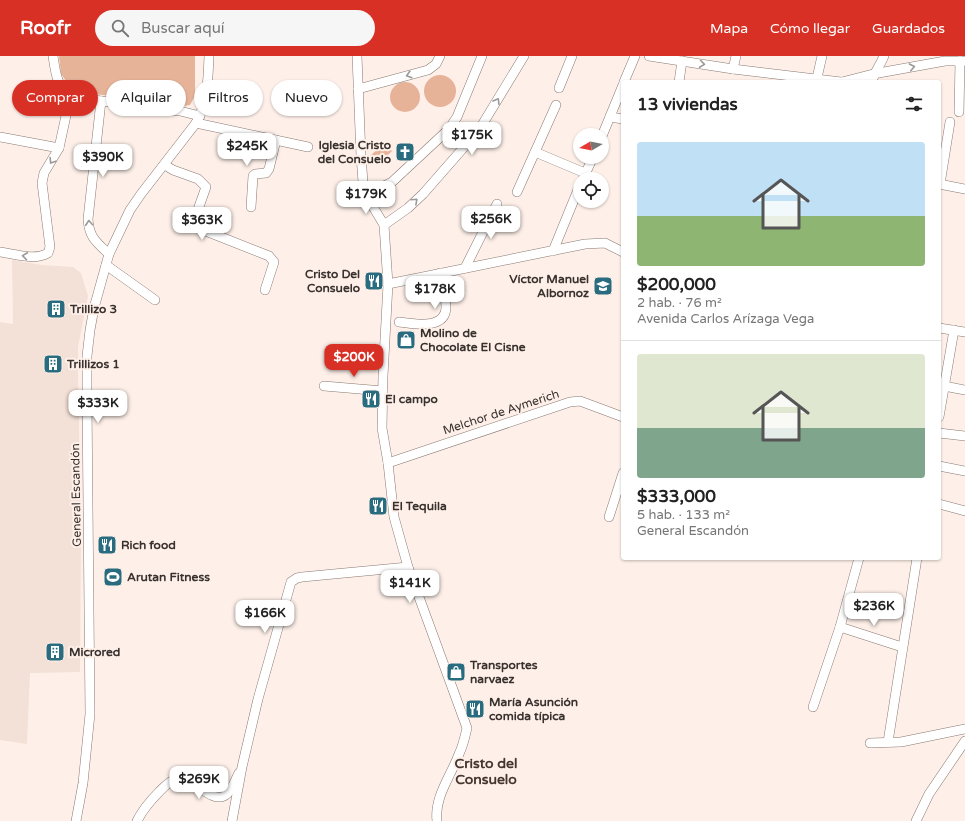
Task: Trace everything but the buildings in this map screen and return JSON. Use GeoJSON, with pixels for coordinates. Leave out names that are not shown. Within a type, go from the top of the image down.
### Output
{"type":"FeatureCollection","features":[{"type":"Feature","properties":{"kind":"street"},"geometry":{"type":"LineString","coordinates":[[53,56],[58,80]]}},
{"type":"Feature","properties":{"kind":"street","name":"General Escandón"},"geometry":{"type":"LineString","coordinates":[[76,821],[83,784],[90,714],[87,356],[94,308],[109,254],[130,210],[198,120],[206,96],[209,56]]}},
{"type":"Feature","properties":{"kind":"street"},"geometry":{"type":"LineString","coordinates":[[356,56],[363,182],[366,195],[384,225],[388,284],[382,428],[388,463],[394,517],[408,567],[467,728],[460,754],[440,795],[437,806],[437,821]]}},
{"type":"Feature","properties":{"kind":"street"},"geometry":{"type":"LineString","coordinates":[[358,89],[428,70],[436,64],[440,56]]}},
{"type":"Feature","properties":{"kind":"street"},"geometry":{"type":"LineString","coordinates":[[366,195],[392,182],[449,129],[457,117],[482,56]]}},
{"type":"Feature","properties":{"kind":"street"},"geometry":{"type":"LineString","coordinates":[[384,225],[408,208],[423,194],[472,141],[524,56]]}},
{"type":"Feature","properties":{"kind":"street"},"geometry":{"type":"LineString","coordinates":[[560,88],[572,56]]}},
{"type":"Feature","properties":{"kind":"street"},"geometry":{"type":"LineString","coordinates":[[625,80],[635,56]]}},
{"type":"Feature","properties":{"kind":"street"},"geometry":{"type":"LineString","coordinates":[[649,56],[734,69],[829,80]]}},
{"type":"Feature","properties":{"kind":"street"},"geometry":{"type":"LineString","coordinates":[[734,69],[736,56]]}},
{"type":"Feature","properties":{"kind":"street"},"geometry":{"type":"LineString","coordinates":[[817,78],[822,56]]}},
{"type":"Feature","properties":{"kind":"street"},"geometry":{"type":"LineString","coordinates":[[873,78],[884,56]]}},
{"type":"Feature","properties":{"kind":"street"},"geometry":{"type":"LineString","coordinates":[[679,80],[682,61]]}},
{"type":"Feature","properties":{"kind":"street"},"geometry":{"type":"LineString","coordinates":[[857,80],[873,78],[945,61],[962,61],[959,112]]}},
{"type":"Feature","properties":{"kind":"street"},"geometry":{"type":"LineString","coordinates":[[605,128],[621,90]]}},
{"type":"Feature","properties":{"kind":"street"},"geometry":{"type":"LineString","coordinates":[[98,101],[180,111],[198,120],[308,147]]}},
{"type":"Feature","properties":{"kind":"street"},"geometry":{"type":"LineString","coordinates":[[101,101],[88,219],[91,234],[95,241],[109,254]]}},
{"type":"Feature","properties":{"kind":"street"},"geometry":{"type":"LineString","coordinates":[[517,192],[556,105]]}},
{"type":"Feature","properties":{"kind":"street"},"geometry":{"type":"LineString","coordinates":[[0,252],[36,257],[43,256],[48,253],[50,247],[42,183],[44,173],[59,148],[66,116]]}},
{"type":"Feature","properties":{"kind":"street"},"geometry":{"type":"LineString","coordinates":[[610,117],[621,119]]}},
{"type":"Feature","properties":{"kind":"street"},"geometry":{"type":"LineString","coordinates":[[941,178],[950,122]]}},
{"type":"Feature","properties":{"kind":"street"},"geometry":{"type":"LineString","coordinates":[[0,137],[59,148]]}},
{"type":"Feature","properties":{"kind":"street"},"geometry":{"type":"LineString","coordinates":[[251,207],[253,176],[255,174],[266,173],[269,169],[276,140]]}},
{"type":"Feature","properties":{"kind":"street"},"geometry":{"type":"LineString","coordinates":[[535,152],[576,172]]}},
{"type":"Feature","properties":{"kind":"street"},"geometry":{"type":"LineString","coordinates":[[165,164],[173,170],[198,178],[206,188],[195,218],[198,228],[269,256],[274,262],[265,290]]}},
{"type":"Feature","properties":{"kind":"street"},"geometry":{"type":"LineString","coordinates":[[941,184],[965,189]]}},
{"type":"Feature","properties":{"kind":"street"},"geometry":{"type":"LineString","coordinates":[[553,250],[573,202]]}},
{"type":"Feature","properties":{"kind":"street"},"geometry":{"type":"LineString","coordinates":[[465,268],[497,204]]}},
{"type":"Feature","properties":{"kind":"street"},"geometry":{"type":"LineString","coordinates":[[388,284],[553,250],[598,243],[606,243],[621,251]]}},
{"type":"Feature","properties":{"kind":"street"},"geometry":{"type":"LineString","coordinates":[[106,265],[155,300]]}},
{"type":"Feature","properties":{"kind":"street"},"geometry":{"type":"LineString","coordinates":[[399,322],[426,324],[440,320],[445,316],[446,307],[440,273]]}},
{"type":"Feature","properties":{"kind":"street"},"geometry":{"type":"LineString","coordinates":[[941,328],[965,332]]}},
{"type":"Feature","properties":{"kind":"street"},"geometry":{"type":"LineString","coordinates":[[941,405],[954,330]]}},
{"type":"Feature","properties":{"kind":"street"},"geometry":{"type":"LineString","coordinates":[[324,386],[383,391]]}},
{"type":"Feature","properties":{"kind":"street"},"geometry":{"type":"LineString","coordinates":[[944,386],[965,390]]}},
{"type":"Feature","properties":{"kind":"street","name":"Melchor de Aymerich"},"geometry":{"type":"LineString","coordinates":[[388,463],[570,402],[580,401],[621,416]]}},
{"type":"Feature","properties":{"kind":"street"},"geometry":{"type":"LineString","coordinates":[[941,433],[965,436]]}},
{"type":"Feature","properties":{"kind":"street"},"geometry":{"type":"LineString","coordinates":[[941,466],[965,471]]}},
{"type":"Feature","properties":{"kind":"street"},"geometry":{"type":"LineString","coordinates":[[609,517],[621,479]]}},
{"type":"Feature","properties":{"kind":"street"},"geometry":{"type":"LineString","coordinates":[[941,505],[965,511]]}},
{"type":"Feature","properties":{"kind":"street"},"geometry":{"type":"LineString","coordinates":[[813,707],[840,627],[858,560]]}},
{"type":"Feature","properties":{"kind":"street"},"geometry":{"type":"LineString","coordinates":[[888,742],[917,560]]}},
{"type":"Feature","properties":{"kind":"street"},"geometry":{"type":"LineString","coordinates":[[232,821],[242,767],[258,699],[291,582],[302,576],[408,567]]}},
{"type":"Feature","properties":{"kind":"street"},"geometry":{"type":"LineString","coordinates":[[840,627],[902,646]]}},
{"type":"Feature","properties":{"kind":"street"},"geometry":{"type":"LineString","coordinates":[[870,743],[901,742],[965,729]]}},
{"type":"Feature","properties":{"kind":"street"},"geometry":{"type":"LineString","coordinates":[[916,821],[929,794],[965,741]]}},
{"type":"Feature","properties":{"kind":"street"},"geometry":{"type":"LineString","coordinates":[[138,821],[148,803],[171,781],[182,779],[189,781],[207,792],[220,797],[229,792],[242,767]]}},
{"type":"Feature","properties":{"kind":"shaded area"},"geometry":{"type":"Polygon","coordinates":[[[59,56],[195,56],[194,98],[190,105],[186,106],[186,80],[106,80],[106,95],[98,94],[98,80],[65,80],[61,74],[59,56]]]}},
{"type":"Feature","properties":{"kind":"shaded area"},"geometry":{"type":"Polygon","coordinates":[[[437,75],[443,75],[453,82],[456,91],[455,97],[449,104],[443,107],[437,107],[427,100],[424,94],[424,88],[431,78],[437,75]]]}},
{"type":"Feature","properties":{"kind":"shaded area"},"geometry":{"type":"Polygon","coordinates":[[[405,82],[416,86],[420,97],[416,108],[405,112],[394,108],[390,97],[394,86],[405,82]]]}},
{"type":"Feature","properties":{"kind":"shaded area"},"geometry":{"type":"Polygon","coordinates":[[[384,143],[392,151],[378,165],[370,156],[384,143]]]}},
{"type":"Feature","properties":{"kind":"shaded area"},"geometry":{"type":"Polygon","coordinates":[[[12,260],[42,265],[73,267],[81,273],[88,296],[78,347],[81,531],[80,672],[30,673],[27,744],[0,740],[0,322],[13,324],[12,260]]]}},
{"type":"Feature","properties":{"kind":"place","name":"Iglesia Cristo del Consuelo"},"geometry":{"type":"Point","coordinates":[405,152]}},
{"type":"Feature","properties":{"kind":"place","name":"Cristo Del Consuelo"},"geometry":{"type":"Point","coordinates":[374,281]}},
{"type":"Feature","properties":{"kind":"place","name":"Víctor Manuel Albornoz"},"geometry":{"type":"Point","coordinates":[603,286]}},
{"type":"Feature","properties":{"kind":"place","name":"Trillizo 3"},"geometry":{"type":"Point","coordinates":[56,309]}},
{"type":"Feature","properties":{"kind":"place","name":"Molino de Chocolate El Cisne"},"geometry":{"type":"Point","coordinates":[406,340]}},
{"type":"Feature","properties":{"kind":"place","name":"Trillizos 1"},"geometry":{"type":"Point","coordinates":[53,364]}},
{"type":"Feature","properties":{"kind":"place","name":"El campo"},"geometry":{"type":"Point","coordinates":[371,399]}},
{"type":"Feature","properties":{"kind":"place","name":"El Tequila"},"geometry":{"type":"Point","coordinates":[378,506]}},
{"type":"Feature","properties":{"kind":"place","name":"Rich food"},"geometry":{"type":"Point","coordinates":[107,545]}},
{"type":"Feature","properties":{"kind":"place","name":"Arutan Fitness"},"geometry":{"type":"Point","coordinates":[113,577]}},
{"type":"Feature","properties":{"kind":"place","name":"Microred"},"geometry":{"type":"Point","coordinates":[55,652]}},
{"type":"Feature","properties":{"kind":"place","name":"Transportes narvaez"},"geometry":{"type":"Point","coordinates":[456,672]}},
{"type":"Feature","properties":{"kind":"place","name":"María Asunción comida típica"},"geometry":{"type":"Point","coordinates":[475,709]}},
{"type":"Feature","properties":{"kind":"district","name":"Cristo del Consuelo"},"geometry":{"type":"Point","coordinates":[486,772]}}]}
